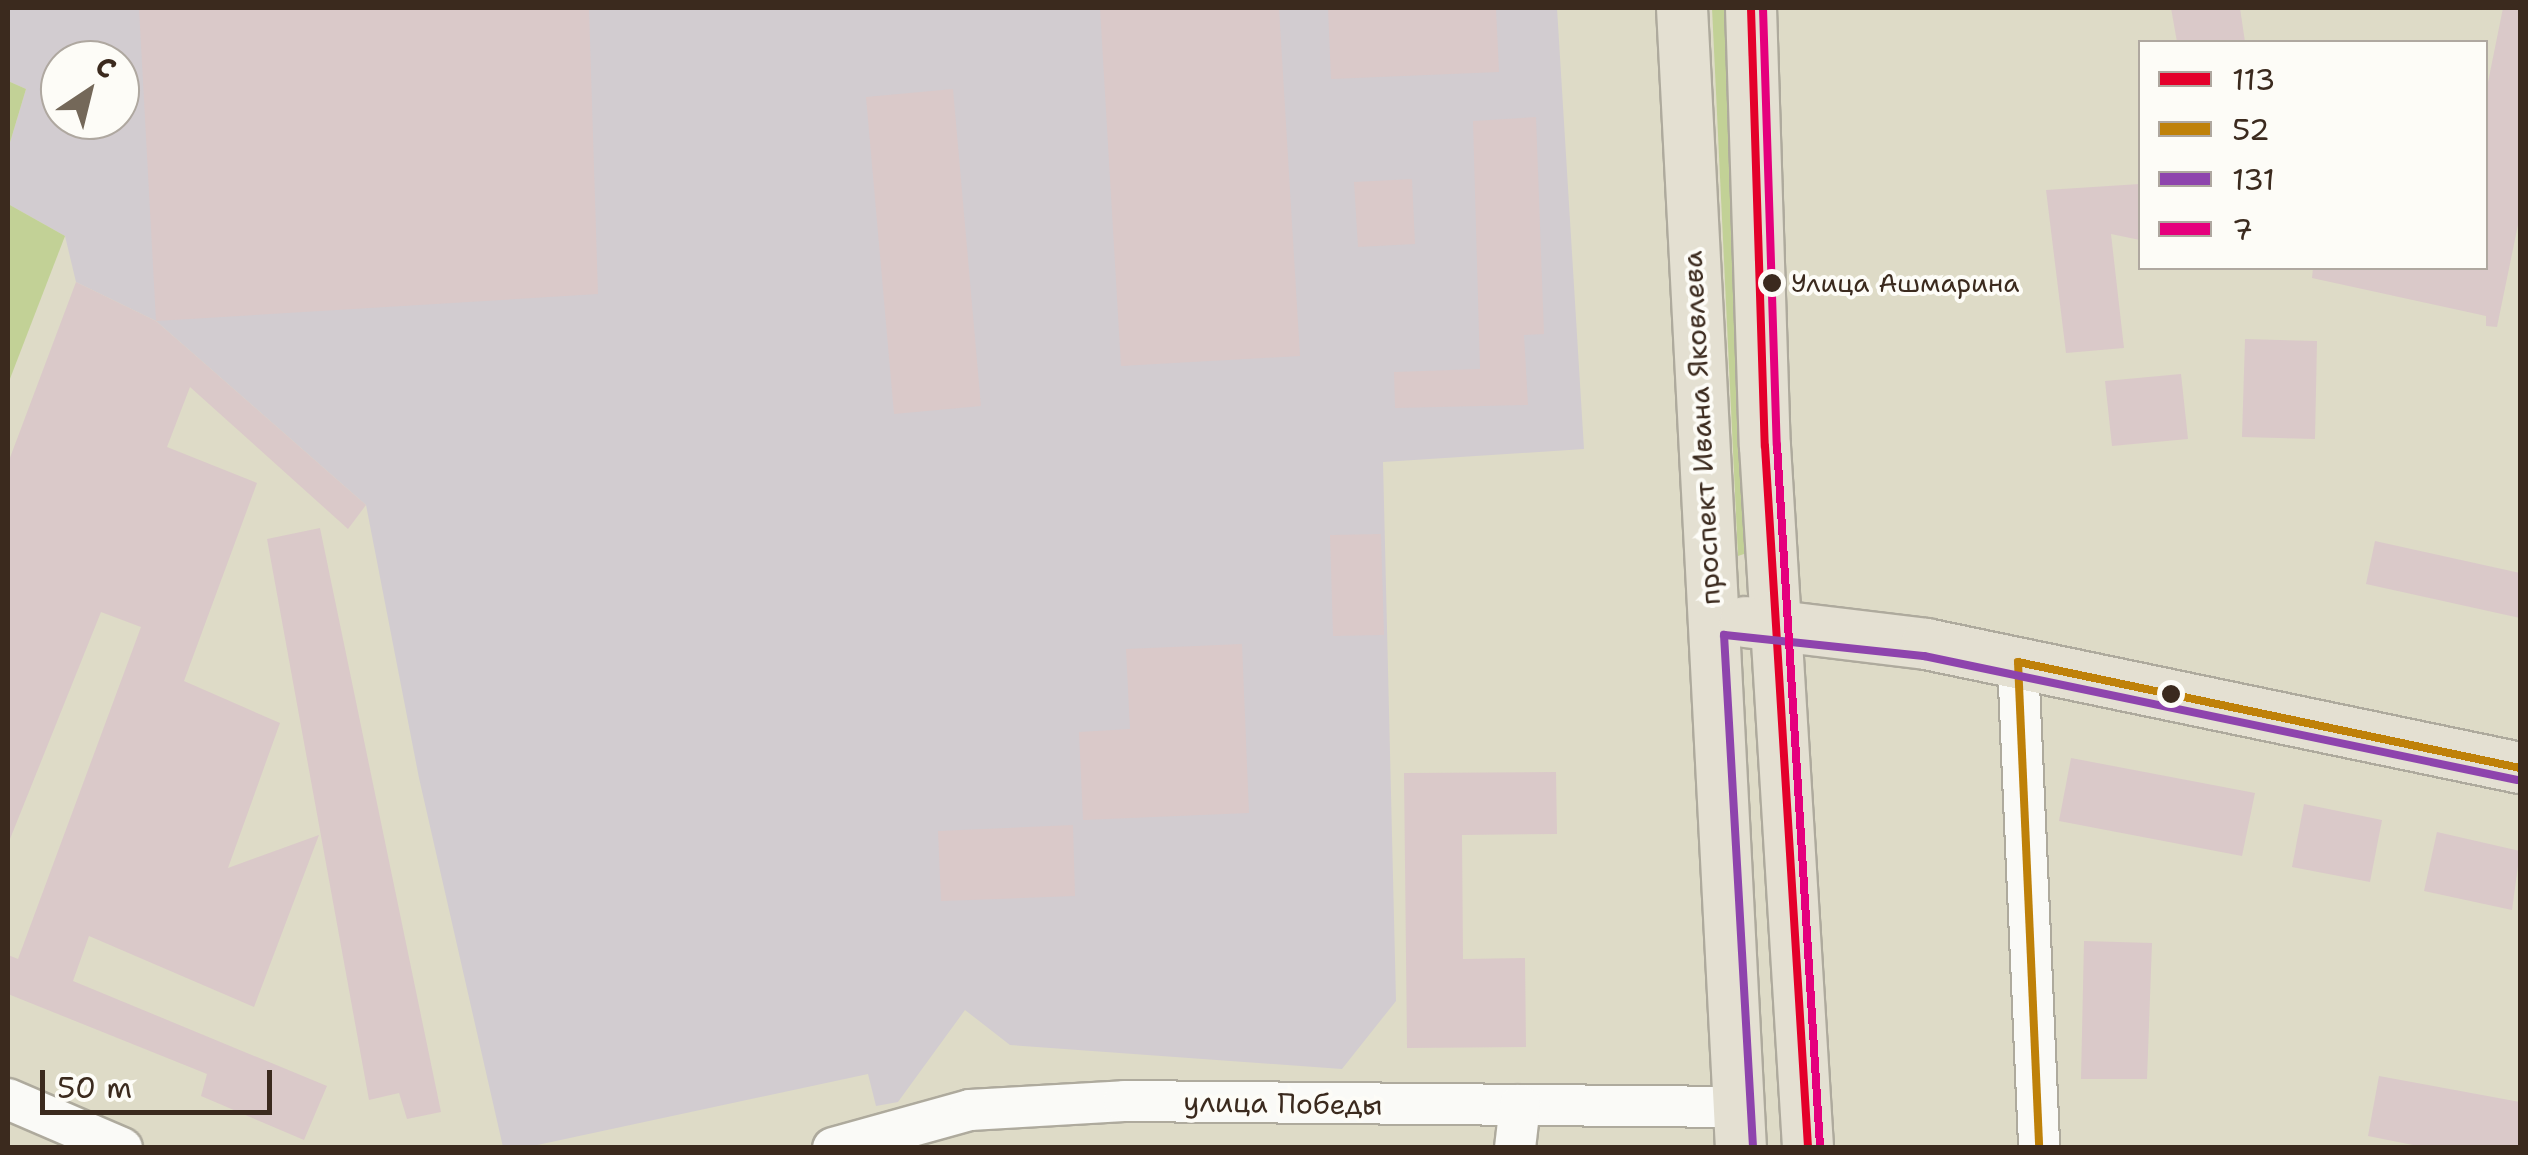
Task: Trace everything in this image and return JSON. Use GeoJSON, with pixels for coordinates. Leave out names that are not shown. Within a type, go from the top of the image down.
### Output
{"type":"FeatureCollection","features":[{"type":"Feature","properties":{"kind":"main road","name":"проспект Ивана Яковлева"},"geometry":{"type":"LineString","coordinates":[[1682,8],[1740,1127]]}},
{"type":"Feature","properties":{"kind":"main road"},"geometry":{"type":"LineString","coordinates":[[1751,8],[1776,624],[1808,1148]]}},
{"type":"Feature","properties":{"kind":"main road"},"geometry":{"type":"LineString","coordinates":[[1711,621],[1776,624],[2018,662],[2520,768]]}},
{"type":"Feature","properties":{"kind":"street"},"geometry":{"type":"LineString","coordinates":[[2018,662],[2039,1148]]}},
{"type":"Feature","properties":{"kind":"street"},"geometry":{"type":"LineString","coordinates":[[8,1099],[122,1148]]}},
{"type":"Feature","properties":{"kind":"street","name":"улица Победы"},"geometry":{"type":"LineString","coordinates":[[833,1148],[989,1108],[1124,1101],[1520,1105],[1740,1127]]}},
{"type":"Feature","properties":{"kind":"street"},"geometry":{"type":"LineString","coordinates":[[1515,1148],[1520,1105]]}},
{"type":"Feature","properties":{"kind":"shaded area"},"geometry":{"type":"Polygon","coordinates":[[[8,8],[1557,8],[1584,449],[1383,462],[1396,1001],[1342,1069],[1010,1045],[965,1010],[898,1102],[876,1106],[868,1074],[528,1147],[503,1147],[419,778],[366,505],[156,321],[76,282],[65,236],[8,204],[8,149],[26,89],[8,81],[8,8]]]}},
{"type":"Feature","properties":{"kind":"green space"},"geometry":{"type":"Polygon","coordinates":[[[1712,8],[1725,8],[1750,552],[1738,556],[1712,8]]]}},
{"type":"Feature","properties":{"kind":"green space"},"geometry":{"type":"Polygon","coordinates":[[[8,81],[26,89],[8,149],[8,81]]]}},
{"type":"Feature","properties":{"kind":"green space"},"geometry":{"type":"Polygon","coordinates":[[[8,204],[65,236],[8,384],[8,204]]]}},
{"type":"Feature","properties":{"kind":"building"},"geometry":{"type":"Polygon","coordinates":[[[139,8],[589,8],[598,294],[156,321],[139,8]]]}},
{"type":"Feature","properties":{"kind":"building"},"geometry":{"type":"Polygon","coordinates":[[[1100,8],[1279,8],[1300,356],[1121,366],[1100,8]]]}},
{"type":"Feature","properties":{"kind":"building"},"geometry":{"type":"Polygon","coordinates":[[[1328,8],[1496,8],[1499,72],[1331,79],[1328,8]]]}},
{"type":"Feature","properties":{"kind":"building"},"geometry":{"type":"Polygon","coordinates":[[[2171,8],[2240,8],[2245,40],[2177,40],[2171,8]]]}},
{"type":"Feature","properties":{"kind":"building"},"geometry":{"type":"Polygon","coordinates":[[[2503,8],[2520,8],[2520,215],[2497,327],[2486,326],[2486,316],[2312,278],[2313,270],[2488,270],[2488,82],[2503,8]]]}},
{"type":"Feature","properties":{"kind":"building"},"geometry":{"type":"Polygon","coordinates":[[[953,89],[981,406],[894,414],[866,97],[953,89]]]}},
{"type":"Feature","properties":{"kind":"building"},"geometry":{"type":"Polygon","coordinates":[[[1536,117],[1544,334],[1524,335],[1528,405],[1395,408],[1394,372],[1480,369],[1473,121],[1536,117]]]}},
{"type":"Feature","properties":{"kind":"building"},"geometry":{"type":"Polygon","coordinates":[[[1412,179],[1415,244],[1358,247],[1354,182],[1412,179]]]}},
{"type":"Feature","properties":{"kind":"building"},"geometry":{"type":"Polygon","coordinates":[[[2138,184],[2138,240],[2111,234],[2124,348],[2066,353],[2046,190],[2138,184]]]}},
{"type":"Feature","properties":{"kind":"building"},"geometry":{"type":"Polygon","coordinates":[[[76,282],[156,321],[366,505],[348,529],[190,387],[167,447],[257,483],[184,681],[280,723],[228,868],[319,835],[254,1007],[89,936],[73,981],[327,1086],[304,1140],[201,1096],[207,1074],[8,994],[8,955],[18,959],[141,627],[101,612],[8,844],[8,463],[76,282]]]}},
{"type":"Feature","properties":{"kind":"building"},"geometry":{"type":"Polygon","coordinates":[[[2245,339],[2317,341],[2315,439],[2242,437],[2245,339]]]}},
{"type":"Feature","properties":{"kind":"building"},"geometry":{"type":"Polygon","coordinates":[[[2181,374],[2188,439],[2112,446],[2105,381],[2181,374]]]}},
{"type":"Feature","properties":{"kind":"building"},"geometry":{"type":"Polygon","coordinates":[[[320,528],[441,1112],[407,1119],[399,1093],[369,1100],[267,539],[320,528]]]}},
{"type":"Feature","properties":{"kind":"building"},"geometry":{"type":"Polygon","coordinates":[[[1381,534],[1384,635],[1333,636],[1330,535],[1381,534]]]}},
{"type":"Feature","properties":{"kind":"building"},"geometry":{"type":"Polygon","coordinates":[[[2375,541],[2520,573],[2520,618],[2366,584],[2375,541]]]}},
{"type":"Feature","properties":{"kind":"building"},"geometry":{"type":"Polygon","coordinates":[[[1242,644],[1249,813],[1083,820],[1079,732],[1130,729],[1126,649],[1242,644]]]}},
{"type":"Feature","properties":{"kind":"building"},"geometry":{"type":"Polygon","coordinates":[[[2071,758],[2255,793],[2242,856],[2059,821],[2071,758]]]}},
{"type":"Feature","properties":{"kind":"building"},"geometry":{"type":"Polygon","coordinates":[[[1556,772],[1557,834],[1462,835],[1463,959],[1525,958],[1526,1047],[1407,1048],[1404,773],[1556,772]]]}},
{"type":"Feature","properties":{"kind":"building"},"geometry":{"type":"Polygon","coordinates":[[[2304,804],[2382,820],[2370,882],[2292,867],[2304,804]]]}},
{"type":"Feature","properties":{"kind":"building"},"geometry":{"type":"Polygon","coordinates":[[[1073,825],[1075,896],[941,901],[938,831],[1073,825]]]}},
{"type":"Feature","properties":{"kind":"building"},"geometry":{"type":"Polygon","coordinates":[[[2437,832],[2520,851],[2512,910],[2424,891],[2437,832]]]}},
{"type":"Feature","properties":{"kind":"building"},"geometry":{"type":"Polygon","coordinates":[[[2084,941],[2152,943],[2147,1079],[2081,1079],[2084,941]]]}},
{"type":"Feature","properties":{"kind":"building"},"geometry":{"type":"Polygon","coordinates":[[[2379,1076],[2520,1102],[2520,1148],[2428,1148],[2368,1136],[2379,1076]]]}},
{"type":"Feature","properties":{"kind":"transit line","name":"113"},"geometry":{"type":"LineString","coordinates":[[1751,8],[1765,446],[1808,1148]]}},
{"type":"Feature","properties":{"kind":"transit line","name":"7"},"geometry":{"type":"LineString","coordinates":[[1763,8],[1777,445],[1820,1147]]}},
{"type":"Feature","properties":{"kind":"transit line","name":"131"},"geometry":{"type":"LineString","coordinates":[[1753,1147],[1724,635],[1924,656],[2517,780]]}},
{"type":"Feature","properties":{"kind":"transit line","name":"52"},"geometry":{"type":"LineString","coordinates":[[2018,662],[2520,768]]}},
{"type":"Feature","properties":{"kind":"transit line","name":"52"},"geometry":{"type":"LineString","coordinates":[[2018,662],[2039,1148]]}},
{"type":"Feature","properties":{"kind":"place","name":"Улица Ашмарина"},"geometry":{"type":"Point","coordinates":[1772,283]}}]}
